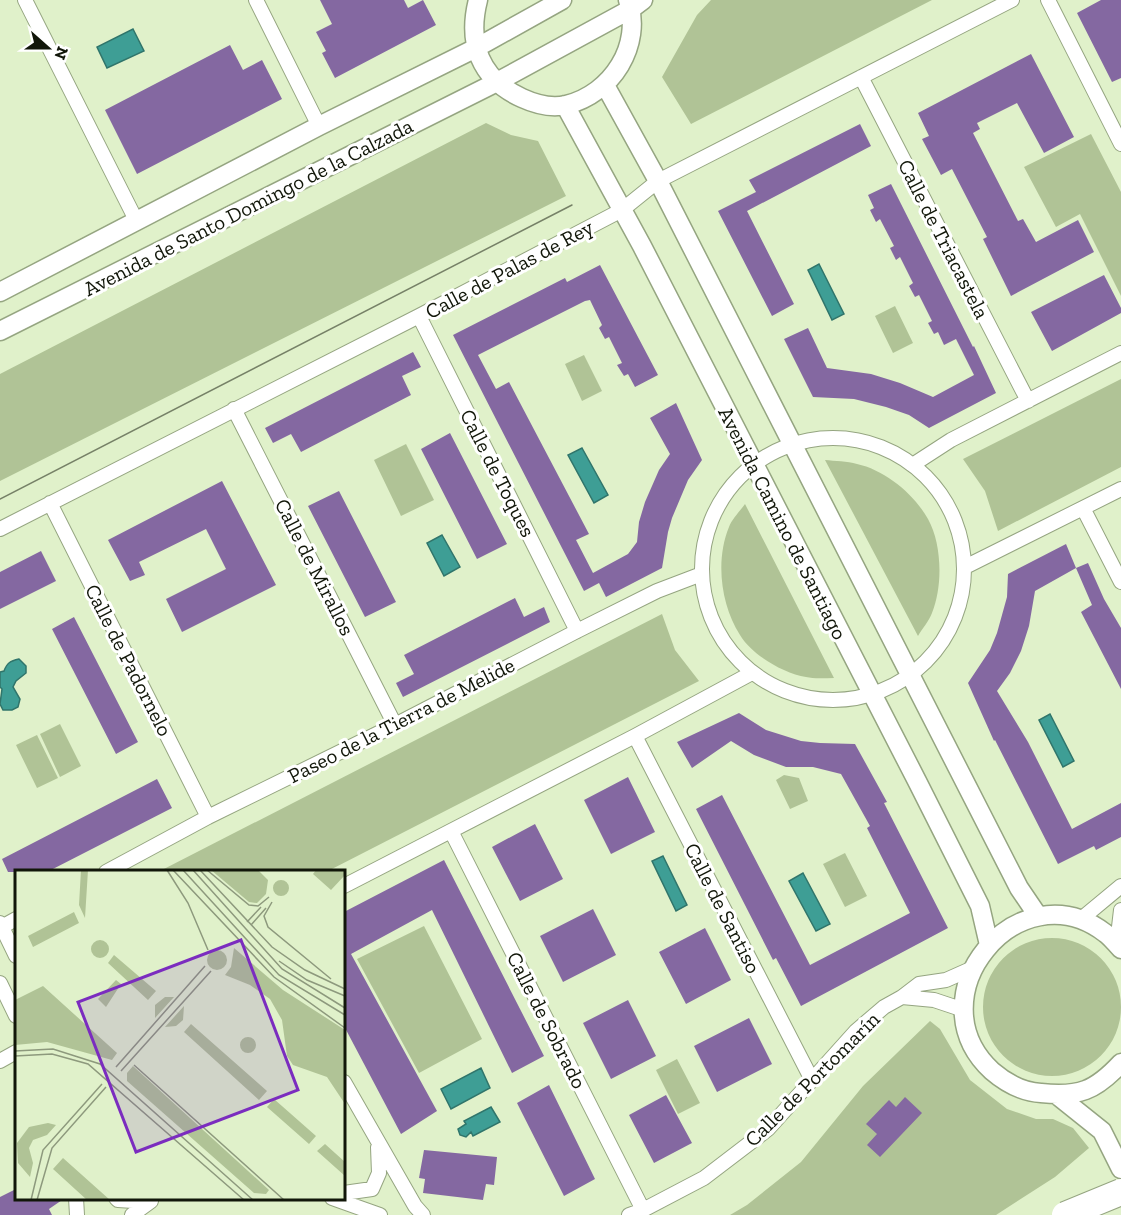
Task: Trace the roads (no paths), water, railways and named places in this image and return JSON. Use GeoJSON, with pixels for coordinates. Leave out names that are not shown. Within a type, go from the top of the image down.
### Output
{"type":"FeatureCollection","features":[{"type":"Feature","properties":{"kind":"highway"},"geometry":{"type":"LineString","coordinates":[[1065,1215],[1121,1192]]}},
{"type":"Feature","properties":{"kind":"street"},"geometry":{"type":"LineString","coordinates":[[25,0],[137,222]]}},
{"type":"Feature","properties":{"kind":"street"},"geometry":{"type":"LineString","coordinates":[[256,0],[319,126]]}},
{"type":"Feature","properties":{"kind":"street","name":"Avenida de Santo Domingo de la Calzada"},"geometry":{"type":"LineString","coordinates":[[478,0],[473,20],[476,48],[488,72],[509,92],[544,105],[565,105],[605,85],[622,63],[632,37],[634,3]]}},
{"type":"Feature","properties":{"kind":"street","name":"Avenida de Santo Domingo de la Calzada"},"geometry":{"type":"LineString","coordinates":[[0,292],[319,126],[476,48],[562,0]]}},
{"type":"Feature","properties":{"kind":"street","name":"Calle de Palas de Rey"},"geometry":{"type":"LineString","coordinates":[[0,529],[622,210],[658,181],[1012,0]]}},
{"type":"Feature","properties":{"kind":"street"},"geometry":{"type":"LineString","coordinates":[[1048,0],[1121,144]]}},
{"type":"Feature","properties":{"kind":"street","name":"Avenida de Santo Domingo de la Calzada"},"geometry":{"type":"LineString","coordinates":[[0,331],[497,82],[634,3]]}},
{"type":"Feature","properties":{"kind":"street","name":"Calle de Triacastela"},"geometry":{"type":"LineString","coordinates":[[861,76],[1028,402]]}},
{"type":"Feature","properties":{"kind":"street","name":"Avenida Camino de Santiago"},"geometry":{"type":"LineString","coordinates":[[605,85],[658,181],[1019,888],[1038,916]]}},
{"type":"Feature","properties":{"kind":"street","name":"Avenida Camino de Santiago"},"geometry":{"type":"LineString","coordinates":[[565,105],[622,210],[980,906],[989,945]]}},
{"type":"Feature","properties":{"kind":"street","name":"Calle de Toques"},"geometry":{"type":"LineString","coordinates":[[419,316],[577,631]]}},
{"type":"Feature","properties":{"kind":"street"},"geometry":{"type":"LineString","coordinates":[[914,464],[951,440],[1121,353]]}},
{"type":"Feature","properties":{"kind":"street","name":"Calle de Mirallos"},"geometry":{"type":"LineString","coordinates":[[234,409],[395,725]]}},
{"type":"Feature","properties":{"kind":"street"},"geometry":{"type":"LineString","coordinates":[[823,438],[855,439],[886,448],[914,464],[935,485],[951,510],[961,537],[965,567],[961,597],[951,626],[934,651],[910,674],[891,684],[870,692],[838,699],[807,698],[777,689],[750,674],[723,646],[706,613],[699,575],[710,523],[734,483],[753,466],[792,447],[823,438]]}},
{"type":"Feature","properties":{"kind":"street"},"geometry":{"type":"LineString","coordinates":[[965,567],[1121,489]]}},
{"type":"Feature","properties":{"kind":"street","name":"Calle de Padornelo"},"geometry":{"type":"LineString","coordinates":[[50,503],[208,817]]}},
{"type":"Feature","properties":{"kind":"street"},"geometry":{"type":"LineString","coordinates":[[1083,508],[1121,582]]}},
{"type":"Feature","properties":{"kind":"street","name":"Paseo de la Tierra de Melide"},"geometry":{"type":"LineString","coordinates":[[110,870],[208,817],[395,725],[577,631],[657,591],[699,575]]}},
{"type":"Feature","properties":{"kind":"street"},"geometry":{"type":"LineString","coordinates":[[345,885],[750,674]]}},
{"type":"Feature","properties":{"kind":"street","name":"Calle de Santiso"},"geometry":{"type":"LineString","coordinates":[[635,736],[812,1080]]}},
{"type":"Feature","properties":{"kind":"street","name":"Calle de Sobrado"},"geometry":{"type":"LineString","coordinates":[[451,831],[643,1210]]}},
{"type":"Feature","properties":{"kind":"street"},"geometry":{"type":"LineString","coordinates":[[1080,920],[1121,886]]}},
{"type":"Feature","properties":{"kind":"street"},"geometry":{"type":"LineString","coordinates":[[1119,947],[1121,910]]}},
{"type":"Feature","properties":{"kind":"street"},"geometry":{"type":"LineString","coordinates":[[1119,947],[1104,932],[1080,920],[1059,916],[1038,916],[1011,926],[989,945],[973,968],[966,986],[964,1010],[969,1038],[983,1062],[1004,1081],[1029,1092],[1057,1095],[1082,1093],[1104,1081],[1121,1063]]}},
{"type":"Feature","properties":{"kind":"street"},"geometry":{"type":"LineString","coordinates":[[15,919],[1,926],[15,954]]}},
{"type":"Feature","properties":{"kind":"street","name":"Calle de Portomarín"},"geometry":{"type":"LineString","coordinates":[[629,1215],[704,1178],[768,1129],[856,1030],[884,1007],[919,984],[946,980],[973,968]]}},
{"type":"Feature","properties":{"kind":"street"},"geometry":{"type":"LineString","coordinates":[[0,983],[15,1014]]}},
{"type":"Feature","properties":{"kind":"street"},"geometry":{"type":"LineString","coordinates":[[902,997],[933,1000],[964,1010]]}},
{"type":"Feature","properties":{"kind":"street"},"geometry":{"type":"LineString","coordinates":[[0,1060],[15,1052]]}},
{"type":"Feature","properties":{"kind":"street"},"geometry":{"type":"LineString","coordinates":[[345,1084],[378,1145],[415,1206],[423,1215]]}},
{"type":"Feature","properties":{"kind":"street"},"geometry":{"type":"LineString","coordinates":[[1057,1095],[1101,1131],[1121,1169]]}},
{"type":"Feature","properties":{"kind":"street"},"geometry":{"type":"LineString","coordinates":[[345,1194],[372,1189],[379,1173],[378,1145]]}},
{"type":"Feature","properties":{"kind":"street"},"geometry":{"type":"LineString","coordinates":[[76,1200],[77,1215]]}},
{"type":"Feature","properties":{"kind":"street"},"geometry":{"type":"LineString","coordinates":[[118,1200],[150,1200]]}},
{"type":"Feature","properties":{"kind":"street"},"geometry":{"type":"LineString","coordinates":[[132,1215],[150,1200]]}},
{"type":"Feature","properties":{"kind":"street"},"geometry":{"type":"LineString","coordinates":[[338,1200],[380,1215]]}},
{"type":"Feature","properties":{"kind":"water"},"geometry":{"type":"Polygon","coordinates":[[[133,29],[144,51],[107,68],[97,47],[133,29]]]}},
{"type":"Feature","properties":{"kind":"water"},"geometry":{"type":"Polygon","coordinates":[[[819,264],[844,314],[832,320],[808,270],[819,264]]]}},
{"type":"Feature","properties":{"kind":"water"},"geometry":{"type":"Polygon","coordinates":[[[582,448],[608,495],[594,503],[568,455],[582,448]]]}},
{"type":"Feature","properties":{"kind":"water"},"geometry":{"type":"Polygon","coordinates":[[[442,535],[460,567],[444,576],[427,543],[442,535]]]}},
{"type":"Feature","properties":{"kind":"water"},"geometry":{"type":"Polygon","coordinates":[[[19,659],[26,666],[26,673],[16,681],[13,687],[20,699],[18,707],[3,710],[0,704],[2,689],[0,672],[4,671],[9,663],[19,659]]]}},
{"type":"Feature","properties":{"kind":"water"},"geometry":{"type":"Polygon","coordinates":[[[1050,714],[1074,761],[1063,767],[1039,720],[1050,714]]]}},
{"type":"Feature","properties":{"kind":"water"},"geometry":{"type":"Polygon","coordinates":[[[663,856],[687,905],[676,911],[652,861],[663,856]]]}},
{"type":"Feature","properties":{"kind":"water"},"geometry":{"type":"Polygon","coordinates":[[[803,873],[830,924],[816,931],[789,881],[803,873]]]}},
{"type":"Feature","properties":{"kind":"water"},"geometry":{"type":"Polygon","coordinates":[[[481,1068],[490,1088],[451,1109],[441,1089],[481,1068]]]}},
{"type":"Feature","properties":{"kind":"water"},"geometry":{"type":"Polygon","coordinates":[[[491,1107],[500,1122],[473,1136],[471,1132],[466,1137],[460,1135],[458,1129],[466,1124],[464,1121],[491,1107]]]}},
{"type":"Feature","properties":{"kind":"tram line"},"geometry":{"type":"LineString","coordinates":[[0,499],[572,205]]}}]}
